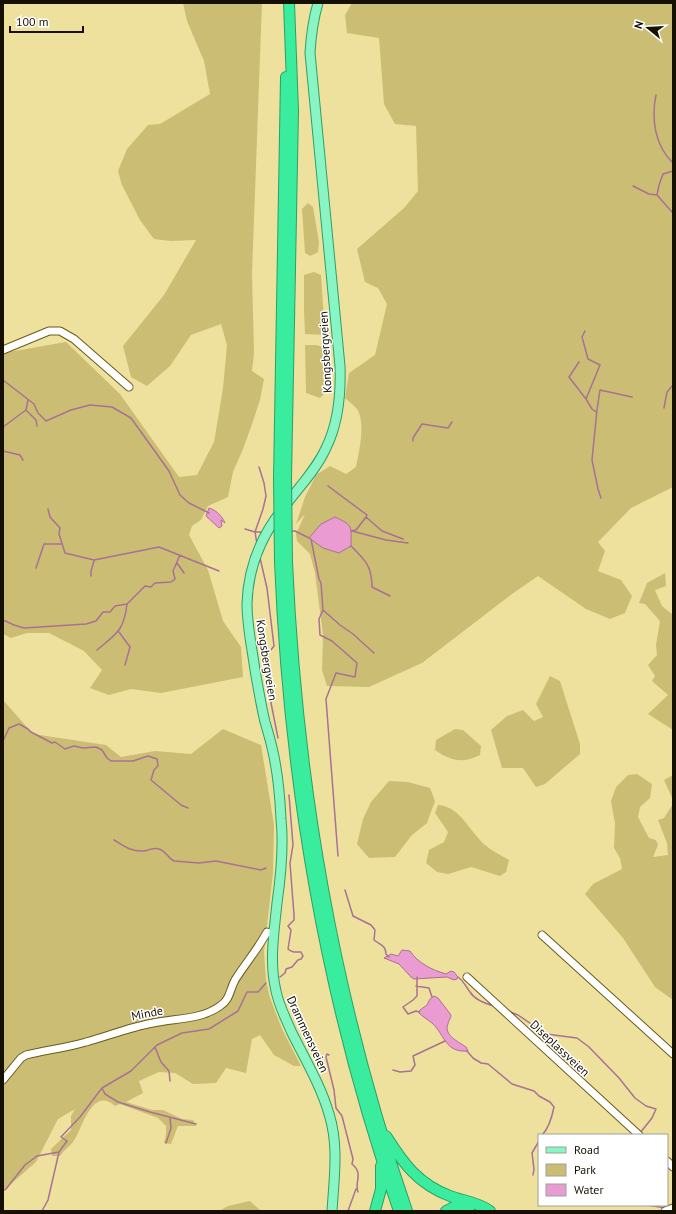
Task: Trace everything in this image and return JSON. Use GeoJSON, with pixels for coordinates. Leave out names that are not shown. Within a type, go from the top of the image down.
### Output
{"type":"FeatureCollection","features":[{"type":"Feature","properties":{"kind":"highway"},"geometry":{"type":"LineString","coordinates":[[284,3],[286,63],[282,478],[285,662],[298,783],[311,868],[324,936],[342,1018],[358,1079],[380,1154],[399,1211]]}},
{"type":"Feature","properties":{"kind":"highway"},"geometry":{"type":"LineString","coordinates":[[282,478],[293,111],[289,3]]}},
{"type":"Feature","properties":{"kind":"highway"},"geometry":{"type":"LineString","coordinates":[[284,562],[296,702],[305,782],[317,862],[338,969],[357,1048],[378,1124],[407,1211]]}},
{"type":"Feature","properties":{"kind":"highway"},"geometry":{"type":"LineString","coordinates":[[378,1124],[404,1163],[421,1180],[445,1194],[479,1204],[490,1211]]}},
{"type":"Feature","properties":{"kind":"highway"},"geometry":{"type":"LineString","coordinates":[[375,1211],[381,1189],[380,1154]]}},
{"type":"Feature","properties":{"kind":"highway"},"geometry":{"type":"LineString","coordinates":[[446,1211],[456,1206],[466,1205],[484,1211]]}},
{"type":"Feature","properties":{"kind":"main road","name":"Kongsbergveien"},"geometry":{"type":"LineString","coordinates":[[276,770],[273,749],[263,712],[250,635],[247,605],[249,581],[257,552],[269,529],[310,474],[326,449],[333,432],[339,410],[341,386],[311,73],[311,40],[314,16],[318,3]]}},
{"type":"Feature","properties":{"kind":"main road","name":"Drammensveien"},"geometry":{"type":"LineString","coordinates":[[276,770],[282,820],[282,854],[270,933],[272,969],[278,1000],[320,1089],[332,1127],[335,1148],[332,1211]]}},
{"type":"Feature","properties":{"kind":"street"},"geometry":{"type":"LineString","coordinates":[[3,350],[49,331],[60,331],[74,339],[129,387]]}},
{"type":"Feature","properties":{"kind":"street","name":"Minde"},"geometry":{"type":"LineString","coordinates":[[3,1080],[21,1058],[26,1055],[65,1048],[128,1028],[154,1022],[186,1019],[218,1008],[227,1000],[233,984],[270,933]]}},
{"type":"Feature","properties":{"kind":"street"},"geometry":{"type":"LineString","coordinates":[[542,935],[673,1054]]}},
{"type":"Feature","properties":{"kind":"street","name":"Diseplassveien"},"geometry":{"type":"LineString","coordinates":[[467,977],[638,1134]]}},
{"type":"Feature","properties":{"kind":"street"},"geometry":{"type":"LineString","coordinates":[[665,1211],[673,1208]]}},
{"type":"Feature","properties":{"kind":"green space"},"geometry":{"type":"Polygon","coordinates":[[[183,3],[262,3],[252,273],[254,353],[252,371],[264,379],[260,400],[252,424],[233,472],[228,497],[208,506],[201,520],[192,526],[189,535],[208,570],[223,621],[241,647],[243,677],[161,693],[131,689],[109,695],[90,688],[102,670],[84,651],[49,633],[27,633],[11,638],[3,634],[3,353],[66,342],[120,394],[179,477],[197,475],[214,442],[223,388],[227,345],[221,324],[191,335],[170,366],[147,386],[131,377],[123,346],[164,295],[196,240],[171,241],[154,239],[140,220],[122,185],[118,171],[127,149],[148,125],[160,124],[210,94],[204,61],[187,21],[183,3]]]}},
{"type":"Feature","properties":{"kind":"green space"},"geometry":{"type":"Polygon","coordinates":[[[352,3],[673,3],[673,487],[631,508],[598,542],[605,551],[598,571],[621,580],[632,596],[625,613],[610,619],[586,609],[538,576],[422,663],[369,687],[327,686],[322,670],[323,635],[315,573],[310,554],[297,541],[296,534],[305,514],[296,524],[305,497],[316,475],[330,466],[346,474],[356,467],[359,454],[361,438],[360,415],[357,409],[345,398],[349,373],[375,355],[387,304],[378,288],[365,282],[357,249],[404,208],[418,191],[416,126],[395,124],[384,104],[379,38],[347,33],[345,15],[352,3]]]}},
{"type":"Feature","properties":{"kind":"green space"},"geometry":{"type":"Polygon","coordinates":[[[308,203],[313,207],[319,242],[318,252],[310,256],[305,253],[302,209],[308,203]]]}},
{"type":"Feature","properties":{"kind":"green space"},"geometry":{"type":"Polygon","coordinates":[[[314,272],[321,275],[325,335],[305,334],[304,275],[314,272]]]}},
{"type":"Feature","properties":{"kind":"green space"},"geometry":{"type":"Polygon","coordinates":[[[305,345],[316,345],[326,348],[328,371],[327,391],[320,398],[306,393],[305,345]]]}},
{"type":"Feature","properties":{"kind":"green space"},"geometry":{"type":"Polygon","coordinates":[[[665,573],[666,586],[655,590],[662,606],[673,615],[673,730],[648,714],[668,695],[652,681],[655,676],[648,665],[657,655],[656,645],[660,621],[645,604],[639,603],[647,583],[665,573]]]}},
{"type":"Feature","properties":{"kind":"green space"},"geometry":{"type":"Polygon","coordinates":[[[550,676],[560,681],[580,744],[580,754],[545,784],[536,787],[523,768],[502,768],[491,730],[507,716],[523,710],[534,721],[543,717],[536,704],[550,676]]]}},
{"type":"Feature","properties":{"kind":"green space"},"geometry":{"type":"Polygon","coordinates":[[[3,700],[33,734],[106,745],[121,757],[155,751],[191,754],[223,729],[261,745],[274,825],[273,873],[264,952],[266,981],[270,998],[282,1029],[301,1066],[294,1066],[274,1055],[260,1035],[252,1039],[246,1073],[226,1068],[216,1083],[193,1084],[175,1073],[159,1072],[139,1081],[143,1093],[126,1102],[152,1110],[163,1110],[182,1119],[193,1120],[196,1126],[178,1126],[171,1144],[164,1143],[166,1126],[158,1118],[120,1104],[115,1106],[107,1101],[100,1101],[94,1105],[89,1112],[73,1142],[60,1156],[52,1156],[51,1149],[71,1130],[71,1116],[75,1109],[58,1119],[36,1162],[3,1191],[3,700]]]}},
{"type":"Feature","properties":{"kind":"green space"},"geometry":{"type":"Polygon","coordinates":[[[455,729],[463,730],[481,746],[480,755],[468,760],[457,760],[446,757],[435,750],[436,740],[455,729]]]}},
{"type":"Feature","properties":{"kind":"green space"},"geometry":{"type":"Polygon","coordinates":[[[637,774],[652,784],[650,798],[640,807],[638,817],[649,838],[656,840],[658,845],[653,857],[668,855],[667,843],[658,820],[664,818],[673,804],[673,1000],[655,987],[623,938],[585,894],[593,884],[622,869],[620,858],[614,848],[615,823],[611,801],[616,787],[628,775],[637,774]]]}},
{"type":"Feature","properties":{"kind":"green space"},"geometry":{"type":"Polygon","coordinates":[[[673,775],[673,800],[664,780],[673,775]]]}},
{"type":"Feature","properties":{"kind":"green space"},"geometry":{"type":"Polygon","coordinates":[[[389,781],[408,782],[430,788],[435,801],[427,823],[412,835],[395,857],[369,858],[357,844],[363,819],[371,802],[389,781]]]}},
{"type":"Feature","properties":{"kind":"green space"},"geometry":{"type":"Polygon","coordinates":[[[438,805],[446,806],[453,810],[464,820],[485,845],[509,860],[506,872],[500,876],[471,867],[448,874],[437,872],[426,863],[429,850],[444,842],[448,832],[435,813],[438,805]]]}},
{"type":"Feature","properties":{"kind":"green space"},"geometry":{"type":"Polygon","coordinates":[[[250,1201],[261,1211],[219,1211],[228,1206],[250,1201]]]}},
{"type":"Feature","properties":{"kind":"water"},"geometry":{"type":"Polygon","coordinates":[[[209,508],[216,512],[224,520],[225,523],[221,520],[222,526],[219,528],[206,516],[209,508]]]}},
{"type":"Feature","properties":{"kind":"water"},"geometry":{"type":"Polygon","coordinates":[[[335,517],[346,523],[351,530],[351,546],[339,553],[323,548],[309,538],[321,524],[335,517]]]}},
{"type":"Feature","properties":{"kind":"water"},"geometry":{"type":"Polygon","coordinates":[[[402,950],[410,951],[426,966],[446,974],[451,971],[454,972],[458,977],[457,979],[454,980],[447,977],[414,979],[399,964],[384,958],[391,954],[398,956],[402,950]]]}},
{"type":"Feature","properties":{"kind":"water"},"geometry":{"type":"Polygon","coordinates":[[[434,996],[438,998],[451,1015],[448,1022],[448,1032],[466,1047],[468,1051],[460,1051],[450,1046],[432,1023],[419,1013],[420,1010],[427,1005],[430,999],[434,996]]]}},
{"type":"Feature","properties":{"kind":"waterway"},"geometry":{"type":"LineString","coordinates":[[656,95],[654,113],[656,132],[662,149],[673,163]]}},
{"type":"Feature","properties":{"kind":"waterway"},"geometry":{"type":"LineString","coordinates":[[672,212],[657,195],[663,174],[673,171]]}},
{"type":"Feature","properties":{"kind":"waterway"},"geometry":{"type":"LineString","coordinates":[[633,186],[649,194],[657,195]]}},
{"type":"Feature","properties":{"kind":"waterway"},"geometry":{"type":"LineString","coordinates":[[585,331],[582,337],[588,359],[600,365],[586,399],[592,409],[596,412]]}},
{"type":"Feature","properties":{"kind":"waterway"},"geometry":{"type":"LineString","coordinates":[[579,362],[569,377],[586,399]]}},
{"type":"Feature","properties":{"kind":"waterway"},"geometry":{"type":"LineString","coordinates":[[3,380],[34,404],[38,413],[46,421],[71,410],[90,405],[112,407],[131,418],[169,471],[180,495],[189,503],[209,513]]}},
{"type":"Feature","properties":{"kind":"waterway"},"geometry":{"type":"LineString","coordinates":[[664,408],[667,392],[673,385]]}},
{"type":"Feature","properties":{"kind":"waterway"},"geometry":{"type":"LineString","coordinates":[[601,498],[592,460],[600,390],[632,397]]}},
{"type":"Feature","properties":{"kind":"waterway"},"geometry":{"type":"LineString","coordinates":[[3,427],[26,410],[28,400]]}},
{"type":"Feature","properties":{"kind":"waterway"},"geometry":{"type":"LineString","coordinates":[[26,410],[36,420],[37,426]]}},
{"type":"Feature","properties":{"kind":"waterway"},"geometry":{"type":"LineString","coordinates":[[413,441],[413,438],[422,424],[448,428],[452,422]]}},
{"type":"Feature","properties":{"kind":"waterway"},"geometry":{"type":"LineString","coordinates":[[3,451],[20,455],[23,460]]}},
{"type":"Feature","properties":{"kind":"waterway"},"geometry":{"type":"LineString","coordinates":[[257,544],[255,532],[266,496],[259,467]]}},
{"type":"Feature","properties":{"kind":"waterway"},"geometry":{"type":"LineString","coordinates":[[328,486],[367,515],[366,517]]}},
{"type":"Feature","properties":{"kind":"waterway"},"geometry":{"type":"LineString","coordinates":[[48,509],[50,517],[60,528],[59,534],[65,553],[94,560],[159,547],[219,571]]}},
{"type":"Feature","properties":{"kind":"waterway"},"geometry":{"type":"LineString","coordinates":[[351,531],[356,530],[366,517],[382,531],[403,539]]}},
{"type":"Feature","properties":{"kind":"waterway"},"geometry":{"type":"LineString","coordinates":[[245,529],[255,532],[263,532]]}},
{"type":"Feature","properties":{"kind":"waterway"},"geometry":{"type":"LineString","coordinates":[[290,531],[295,531],[309,538]]}},
{"type":"Feature","properties":{"kind":"waterway"},"geometry":{"type":"LineString","coordinates":[[352,531],[386,540],[408,543]]}},
{"type":"Feature","properties":{"kind":"waterway"},"geometry":{"type":"LineString","coordinates":[[311,539],[321,583],[323,610],[319,619],[320,635],[332,641],[357,663],[355,677],[336,673],[326,699],[338,856]]}},
{"type":"Feature","properties":{"kind":"waterway"},"geometry":{"type":"LineString","coordinates":[[36,568],[44,544],[61,544]]}},
{"type":"Feature","properties":{"kind":"waterway"},"geometry":{"type":"LineString","coordinates":[[351,546],[367,564],[371,574],[372,587],[390,596]]}},
{"type":"Feature","properties":{"kind":"waterway"},"geometry":{"type":"LineString","coordinates":[[3,620],[24,628],[86,624],[96,621],[103,612],[110,612],[115,606],[127,604],[145,586],[151,587],[155,583],[171,582],[175,579],[173,571],[180,555]]}},
{"type":"Feature","properties":{"kind":"waterway"},"geometry":{"type":"LineString","coordinates":[[260,558],[267,588],[274,646],[267,655],[271,703],[278,738]]}},
{"type":"Feature","properties":{"kind":"waterway"},"geometry":{"type":"LineString","coordinates":[[91,576],[94,561]]}},
{"type":"Feature","properties":{"kind":"waterway"},"geometry":{"type":"LineString","coordinates":[[177,563],[184,573]]}},
{"type":"Feature","properties":{"kind":"waterway"},"geometry":{"type":"LineString","coordinates":[[97,650],[118,631],[124,620],[127,604]]}},
{"type":"Feature","properties":{"kind":"waterway"},"geometry":{"type":"LineString","coordinates":[[323,610],[374,653]]}},
{"type":"Feature","properties":{"kind":"waterway"},"geometry":{"type":"LineString","coordinates":[[119,632],[130,647],[125,665]]}},
{"type":"Feature","properties":{"kind":"waterway"},"geometry":{"type":"LineString","coordinates":[[3,741],[9,728],[19,724],[52,743],[55,742],[65,749],[74,746],[83,748],[96,747],[102,750],[111,761],[133,761],[148,756],[157,759],[158,766],[154,770],[151,780],[181,805],[188,808]]}},
{"type":"Feature","properties":{"kind":"waterway"},"geometry":{"type":"LineString","coordinates":[[280,977],[285,973],[286,969],[292,967],[303,956],[301,952],[293,952],[288,949],[291,930],[288,926],[294,920],[290,863],[293,845],[289,795]]}},
{"type":"Feature","properties":{"kind":"waterway"},"geometry":{"type":"LineString","coordinates":[[114,840],[135,851],[144,851],[157,848],[163,851],[174,861],[199,863],[216,861],[261,870],[266,868]]}},
{"type":"Feature","properties":{"kind":"waterway"},"geometry":{"type":"LineString","coordinates":[[345,890],[353,916],[371,925],[375,930],[374,940],[384,947],[386,954],[389,957]]}},
{"type":"Feature","properties":{"kind":"waterway"},"geometry":{"type":"LineString","coordinates":[[417,977],[417,996],[403,1007],[408,1014],[416,1011],[419,1012]]}},
{"type":"Feature","properties":{"kind":"waterway"},"geometry":{"type":"LineString","coordinates":[[458,977],[472,995],[484,1003],[495,1006]]}},
{"type":"Feature","properties":{"kind":"waterway"},"geometry":{"type":"LineString","coordinates":[[3,1191],[25,1165],[37,1156],[59,1152],[67,1141],[61,1137],[80,1117],[102,1088],[131,1071],[157,1045],[182,1033],[209,1029],[238,1011],[247,992],[258,992],[266,983]]}},
{"type":"Feature","properties":{"kind":"waterway"},"geometry":{"type":"LineString","coordinates":[[416,986],[429,988],[432,997]]}},
{"type":"Feature","properties":{"kind":"waterway"},"geometry":{"type":"LineString","coordinates":[[508,1011],[518,1015],[546,1034],[577,1038],[589,1047],[619,1078],[635,1098],[646,1106],[656,1109],[652,1118],[640,1133]]}},
{"type":"Feature","properties":{"kind":"waterway"},"geometry":{"type":"LineString","coordinates":[[393,1070],[400,1072],[411,1071],[415,1065],[413,1056],[445,1041]]}},
{"type":"Feature","properties":{"kind":"waterway"},"geometry":{"type":"LineString","coordinates":[[155,1047],[161,1062],[169,1071],[170,1081]]}},
{"type":"Feature","properties":{"kind":"waterway"},"geometry":{"type":"LineString","coordinates":[[467,1051],[473,1058],[481,1063],[488,1064],[512,1084],[534,1091],[539,1096],[550,1102],[554,1107],[548,1126],[543,1134]]}},
{"type":"Feature","properties":{"kind":"waterway"},"geometry":{"type":"LineString","coordinates":[[329,1055],[327,1054],[326,1057],[334,1090],[336,1108],[342,1116],[353,1159],[352,1164],[357,1171],[358,1192]]}},
{"type":"Feature","properties":{"kind":"waterway"},"geometry":{"type":"LineString","coordinates":[[102,1088],[105,1094],[118,1102],[196,1124]]}},
{"type":"Feature","properties":{"kind":"waterway"},"geometry":{"type":"LineString","coordinates":[[166,1143],[171,1128],[170,1118]]}},
{"type":"Feature","properties":{"kind":"waterway"},"geometry":{"type":"LineString","coordinates":[[533,1175],[534,1169],[532,1153],[538,1143]]}},
{"type":"Feature","properties":{"kind":"waterway"},"geometry":{"type":"LineString","coordinates":[[42,1211],[48,1200],[59,1152]]}},
{"type":"Feature","properties":{"kind":"waterway"},"geometry":{"type":"LineString","coordinates":[[348,1211],[356,1189]]}},
{"type":"Feature","properties":{"kind":"waterway"},"geometry":{"type":"LineString","coordinates":[[654,1206],[665,1208]]}}]}
